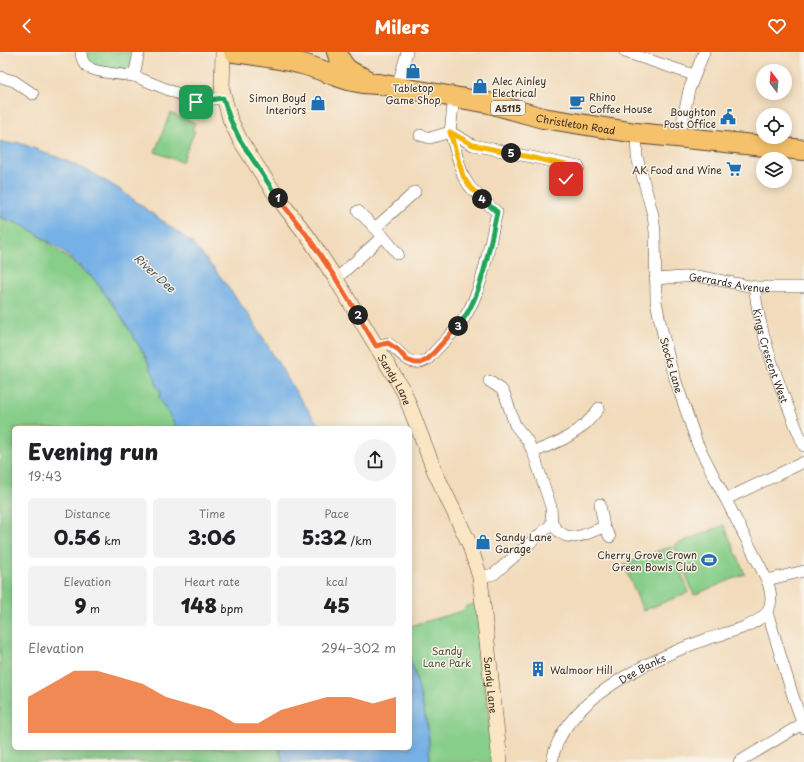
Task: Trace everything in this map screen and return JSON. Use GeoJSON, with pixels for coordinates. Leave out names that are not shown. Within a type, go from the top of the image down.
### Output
{"type":"FeatureCollection","features":[{"type":"Feature","properties":{"kind":"highway","name":"Christleton Road"},"geometry":{"type":"LineString","coordinates":[[234,52],[302,64],[365,85],[388,86],[489,103],[543,118],[636,133],[804,150]]}},
{"type":"Feature","properties":{"kind":"highway"},"geometry":{"type":"LineString","coordinates":[[302,64],[322,62],[328,57],[330,52]]}},
{"type":"Feature","properties":{"kind":"highway","name":"A5115"},"geometry":{"type":"LineString","coordinates":[[337,52],[342,64],[352,73],[388,86]]}},
{"type":"Feature","properties":{"kind":"main road","name":"Sandy Lane"},"geometry":{"type":"LineString","coordinates":[[223,52],[223,98],[230,119],[240,140],[278,198],[309,238],[336,279],[404,392],[435,472],[469,543],[480,577],[500,762]]}},
{"type":"Feature","properties":{"kind":"street"},"geometry":{"type":"LineString","coordinates":[[81,52],[81,57],[84,63],[90,69],[134,76],[196,102],[223,98]]}},
{"type":"Feature","properties":{"kind":"street"},"geometry":{"type":"LineString","coordinates":[[134,76],[139,52]]}},
{"type":"Feature","properties":{"kind":"street"},"geometry":{"type":"LineString","coordinates":[[388,86],[407,52]]}},
{"type":"Feature","properties":{"kind":"street"},"geometry":{"type":"LineString","coordinates":[[625,52],[694,75]]}},
{"type":"Feature","properties":{"kind":"street"},"geometry":{"type":"LineString","coordinates":[[679,137],[685,106],[694,75],[704,52]]}},
{"type":"Feature","properties":{"kind":"street"},"geometry":{"type":"LineString","coordinates":[[0,76],[14,81],[33,94]]}},
{"type":"Feature","properties":{"kind":"street"},"geometry":{"type":"LineString","coordinates":[[376,346],[388,343],[397,349],[407,360],[415,363],[421,363],[428,359],[462,321],[478,290],[497,212],[470,187],[463,176],[450,132],[454,97]]}},
{"type":"Feature","properties":{"kind":"street"},"geometry":{"type":"LineString","coordinates":[[420,135],[430,138],[450,132],[473,145],[579,168],[566,179]]}},
{"type":"Feature","properties":{"kind":"street","name":"Stocks Lane"},"geometry":{"type":"LineString","coordinates":[[636,133],[637,157],[655,232],[656,301],[661,326],[678,388],[697,443],[767,580],[772,593],[770,606],[766,613]]}},
{"type":"Feature","properties":{"kind":"street"},"geometry":{"type":"LineString","coordinates":[[336,279],[415,192]]}},
{"type":"Feature","properties":{"kind":"street"},"geometry":{"type":"LineString","coordinates":[[358,211],[398,254]]}},
{"type":"Feature","properties":{"kind":"street","name":"Gerrards Avenue"},"geometry":{"type":"LineString","coordinates":[[655,279],[697,276],[755,287],[804,287]]}},
{"type":"Feature","properties":{"kind":"street","name":"Kings Crescent West"},"geometry":{"type":"LineString","coordinates":[[755,287],[755,296],[767,351],[804,446]]}},
{"type":"Feature","properties":{"kind":"street"},"geometry":{"type":"LineString","coordinates":[[489,381],[501,389],[505,395],[515,425],[527,440],[533,452],[551,507],[552,524],[561,534],[568,537],[576,537],[607,532],[600,504]]}},
{"type":"Feature","properties":{"kind":"street"},"geometry":{"type":"LineString","coordinates":[[533,452],[570,436],[597,417]]}},
{"type":"Feature","properties":{"kind":"street"},"geometry":{"type":"LineString","coordinates":[[726,499],[804,462]]}},
{"type":"Feature","properties":{"kind":"street"},"geometry":{"type":"LineString","coordinates":[[480,577],[494,574],[552,524]]}},
{"type":"Feature","properties":{"kind":"street"},"geometry":{"type":"LineString","coordinates":[[767,580],[804,571]]}},
{"type":"Feature","properties":{"kind":"street"},"geometry":{"type":"LineString","coordinates":[[739,762],[803,726],[769,618],[766,613]]}},
{"type":"Feature","properties":{"kind":"street","name":"Dee Banks"},"geometry":{"type":"LineString","coordinates":[[552,762],[556,747],[564,728],[592,699],[608,688],[674,652],[752,624],[766,613]]}},
{"type":"Feature","properties":{"kind":"green space"},"geometry":{"type":"Polygon","coordinates":[[[84,52],[135,52],[132,68],[129,73],[95,67],[87,62],[84,52]]]}},
{"type":"Feature","properties":{"kind":"green space"},"geometry":{"type":"Polygon","coordinates":[[[170,113],[195,123],[192,129],[195,131],[182,162],[155,152],[170,113]]]}},
{"type":"Feature","properties":{"kind":"green space"},"geometry":{"type":"Polygon","coordinates":[[[0,217],[22,225],[36,233],[94,279],[121,316],[144,354],[156,380],[156,385],[161,392],[159,398],[176,426],[12,426],[12,750],[280,750],[283,762],[0,762],[0,217]]]}},
{"type":"Feature","properties":{"kind":"green space","name":"Cherry Grove Crown Green Bowls Club"},"geometry":{"type":"Polygon","coordinates":[[[724,525],[745,574],[694,595],[674,545],[724,525]]]}},
{"type":"Feature","properties":{"kind":"green space","name":"Cherry Grove Crown Green Bowls Club"},"geometry":{"type":"Polygon","coordinates":[[[670,546],[689,592],[643,611],[624,565],[670,546]]]}},
{"type":"Feature","properties":{"kind":"green space","name":"Sandy Lane Park"},"geometry":{"type":"Polygon","coordinates":[[[476,604],[494,762],[430,762],[428,727],[412,665],[412,625],[462,611],[467,606],[476,604]]]}},
{"type":"Feature","properties":{"kind":"water","name":"River Dee"},"geometry":{"type":"Polygon","coordinates":[[[0,141],[12,144],[17,142],[62,159],[91,172],[119,189],[191,242],[216,271],[251,318],[297,394],[320,426],[176,426],[159,398],[161,392],[156,385],[156,380],[144,354],[121,316],[94,279],[61,250],[36,233],[22,225],[0,217],[0,141]]]}},
{"type":"Feature","properties":{"kind":"water"},"geometry":{"type":"Polygon","coordinates":[[[412,665],[428,728],[430,762],[283,762],[280,750],[412,750],[412,665]]]}},
{"type":"Feature","properties":{"kind":"place","name":"Tabletop Game Shop"},"geometry":{"type":"Point","coordinates":[413,71]}},
{"type":"Feature","properties":{"kind":"place","name":"Alec Ainley Electrical"},"geometry":{"type":"Point","coordinates":[480,86]}},
{"type":"Feature","properties":{"kind":"place","name":"Rhino Coffee House"},"geometry":{"type":"Point","coordinates":[577,102]}},
{"type":"Feature","properties":{"kind":"place","name":"Simon Boyd Interiors"},"geometry":{"type":"Point","coordinates":[318,103]}},
{"type":"Feature","properties":{"kind":"place","name":"Boughton Post Office"},"geometry":{"type":"Point","coordinates":[728,117]}},
{"type":"Feature","properties":{"kind":"place","name":"AK Food and Wine"},"geometry":{"type":"Point","coordinates":[734,169]}},
{"type":"Feature","properties":{"kind":"place","name":"Sandy Lane Garage"},"geometry":{"type":"Point","coordinates":[483,542]}},
{"type":"Feature","properties":{"kind":"place","name":"Cherry Grove Crown Green Bowls Club"},"geometry":{"type":"Point","coordinates":[709,560]}},
{"type":"Feature","properties":{"kind":"place","name":"Walmoor Hill"},"geometry":{"type":"Point","coordinates":[538,669]}},
{"type":"Feature","properties":{"kind":"route"},"geometry":{"type":"LineString","coordinates":[[196,102],[223,98],[230,119],[240,140],[278,198],[309,238],[336,279],[376,346],[383,343],[388,343],[397,349],[407,360],[415,363],[421,363],[428,359],[462,321],[471,306],[478,290],[497,212],[470,187],[463,176],[457,161],[450,132],[473,145],[579,168],[566,179]]}}]}
